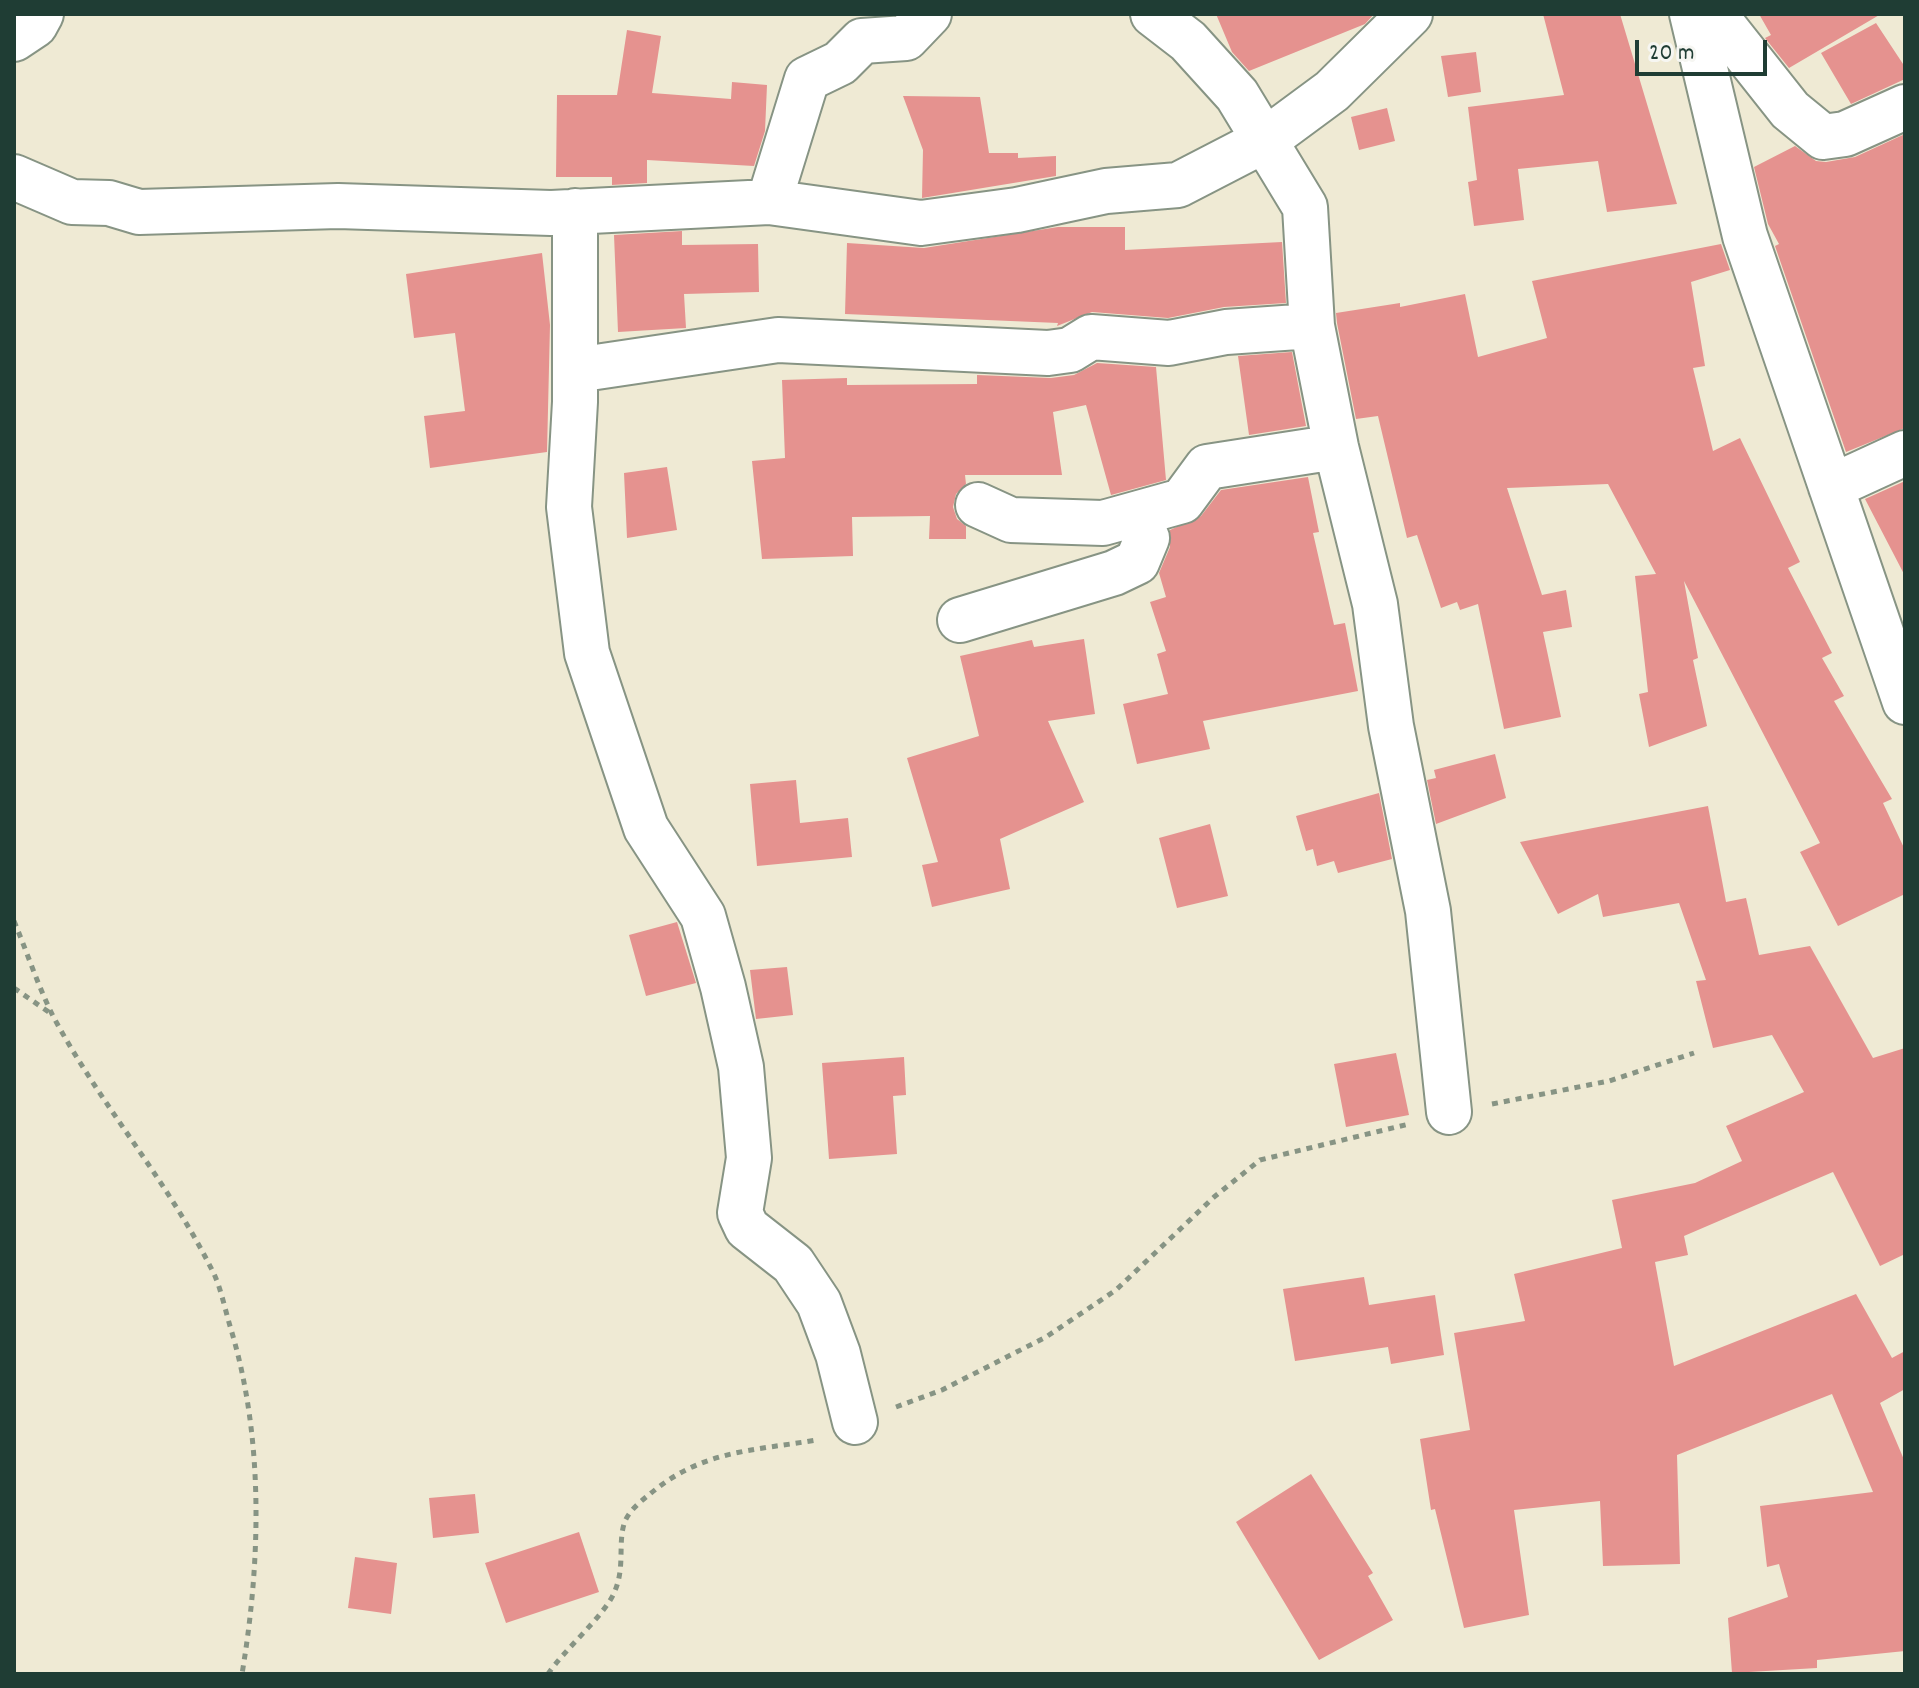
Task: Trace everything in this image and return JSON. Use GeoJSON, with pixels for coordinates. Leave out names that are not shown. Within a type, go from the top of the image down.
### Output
{"type":"FeatureCollection","features":[{"type":"Feature","properties":{"kind":"street"},"geometry":{"type":"LineString","coordinates":[[14,39],[35,25],[41,14]]}},
{"type":"Feature","properties":{"kind":"street"},"geometry":{"type":"LineString","coordinates":[[769,202],[807,79],[840,63],[862,41],[906,38],[929,14]]}},
{"type":"Feature","properties":{"kind":"street"},"geometry":{"type":"LineString","coordinates":[[1153,14],[1188,41],[1237,95],[1267,139],[1305,207],[1312,326],[1336,447],[1375,604],[1391,726],[1428,911],[1449,1112]]}},
{"type":"Feature","properties":{"kind":"street"},"geometry":{"type":"LineString","coordinates":[[14,177],[72,202],[109,203],[139,212],[338,206],[575,211],[769,202],[921,223],[1030,208],[1106,191],[1178,185],[1267,139],[1332,91],[1410,14]]}},
{"type":"Feature","properties":{"kind":"street"},"geometry":{"type":"LineString","coordinates":[[1692,14],[1745,236],[1905,702]]}},
{"type":"Feature","properties":{"kind":"street"},"geometry":{"type":"LineString","coordinates":[[1714,14],[1790,110],[1823,137],[1845,134],[1905,107]]}},
{"type":"Feature","properties":{"kind":"street"},"geometry":{"type":"LineString","coordinates":[[575,211],[576,370],[569,507],[587,653],[646,828],[703,916],[723,987],[741,1067],[749,1158],[740,1213],[747,1228],[793,1264],[819,1303],[838,1354],[855,1422]]}},
{"type":"Feature","properties":{"kind":"street"},"geometry":{"type":"LineString","coordinates":[[576,370],[778,340],[1048,353],[1070,350],[1091,337],[1169,343],[1226,332],[1312,326]]}},
{"type":"Feature","properties":{"kind":"street"},"geometry":{"type":"LineString","coordinates":[[978,505],[1011,520],[1103,523],[1136,517],[1182,501],[1207,467],[1336,447]]}},
{"type":"Feature","properties":{"kind":"street"},"geometry":{"type":"LineString","coordinates":[[1831,487],[1905,453]]}},
{"type":"Feature","properties":{"kind":"street"},"geometry":{"type":"LineString","coordinates":[[960,620],[1114,573],[1137,562],[1147,538],[1136,517]]}},
{"type":"Feature","properties":{"kind":"path"},"geometry":{"type":"LineString","coordinates":[[14,921],[53,1015],[100,1094],[172,1197],[215,1276],[245,1374],[256,1487],[252,1614],[242,1674]]}},
{"type":"Feature","properties":{"kind":"path"},"geometry":{"type":"LineString","coordinates":[[14,988],[53,1015]]}},
{"type":"Feature","properties":{"kind":"path"},"geometry":{"type":"LineString","coordinates":[[548,1674],[566,1648],[613,1597],[623,1565],[622,1531],[626,1517],[674,1473],[733,1452],[816,1440],[942,1390],[1046,1337],[1116,1290],[1214,1197],[1260,1160],[1449,1112],[1609,1081],[1694,1053]]}},
{"type":"Feature","properties":{"kind":"building"},"geometry":{"type":"Polygon","coordinates":[[[1216,14],[1374,14],[1365,24],[1249,71],[1232,52],[1216,14]]]}},
{"type":"Feature","properties":{"kind":"building"},"geometry":{"type":"Polygon","coordinates":[[[1543,14],[1620,14],[1677,204],[1607,212],[1598,161],[1518,169],[1524,220],[1474,226],[1468,182],[1477,180],[1468,107],[1564,95],[1543,14]]]}},
{"type":"Feature","properties":{"kind":"building"},"geometry":{"type":"Polygon","coordinates":[[[1759,14],[1881,14],[1789,68],[1765,38],[1771,35],[1759,14]]]}},
{"type":"Feature","properties":{"kind":"building"},"geometry":{"type":"Polygon","coordinates":[[[1876,23],[1905,67],[1905,79],[1851,104],[1821,53],[1876,23]]]}},
{"type":"Feature","properties":{"kind":"building"},"geometry":{"type":"Polygon","coordinates":[[[627,30],[661,36],[652,93],[731,99],[732,82],[767,85],[765,131],[754,166],[647,160],[647,183],[612,185],[612,177],[556,177],[557,95],[617,95],[627,30]]]}},
{"type":"Feature","properties":{"kind":"building"},"geometry":{"type":"Polygon","coordinates":[[[1476,52],[1481,92],[1448,97],[1441,56],[1476,52]]]}},
{"type":"Feature","properties":{"kind":"building"},"geometry":{"type":"Polygon","coordinates":[[[903,96],[980,97],[989,153],[1018,153],[1018,158],[1056,156],[1056,176],[922,198],[923,150],[903,96]]]}},
{"type":"Feature","properties":{"kind":"building"},"geometry":{"type":"Polygon","coordinates":[[[1387,108],[1395,141],[1359,150],[1351,117],[1387,108]]]}},
{"type":"Feature","properties":{"kind":"building"},"geometry":{"type":"Polygon","coordinates":[[[1905,134],[1905,428],[1846,452],[1775,246],[1779,244],[1768,224],[1754,167],[1795,146],[1816,161],[1855,157],[1905,134]]]}},
{"type":"Feature","properties":{"kind":"building"},"geometry":{"type":"Polygon","coordinates":[[[1058,227],[1125,227],[1125,250],[1282,242],[1286,303],[1224,307],[1168,318],[1092,312],[1057,326],[1058,323],[845,314],[847,243],[924,248],[1058,227]]]}},
{"type":"Feature","properties":{"kind":"building"},"geometry":{"type":"Polygon","coordinates":[[[682,231],[682,245],[758,244],[759,292],[684,294],[686,328],[618,332],[614,235],[682,231]]]}},
{"type":"Feature","properties":{"kind":"building"},"geometry":{"type":"Polygon","coordinates":[[[1721,244],[1730,270],[1691,282],[1705,366],[1693,368],[1713,451],[1740,438],[1800,562],[1788,568],[1832,653],[1822,658],[1844,696],[1834,701],[1892,799],[1883,803],[1905,850],[1905,894],[1838,926],[1800,852],[1820,843],[1684,581],[1698,658],[1693,660],[1707,726],[1649,747],[1639,694],[1648,692],[1635,576],[1656,574],[1608,484],[1507,488],[1542,595],[1566,590],[1572,627],[1543,632],[1561,717],[1504,729],[1478,604],[1460,610],[1457,602],[1441,608],[1417,535],[1407,538],[1378,416],[1356,419],[1337,323],[1336,313],[1400,303],[1400,307],[1465,294],[1478,357],[1547,338],[1532,281],[1721,244]]]}},
{"type":"Feature","properties":{"kind":"building"},"geometry":{"type":"Polygon","coordinates":[[[542,253],[550,325],[547,452],[430,468],[424,416],[465,411],[455,333],[414,338],[406,274],[542,253]]]}},
{"type":"Feature","properties":{"kind":"building"},"geometry":{"type":"Polygon","coordinates":[[[1292,352],[1306,426],[1249,435],[1238,356],[1292,352]]]}},
{"type":"Feature","properties":{"kind":"building"},"geometry":{"type":"Polygon","coordinates":[[[1097,363],[1156,367],[1166,480],[1111,495],[1086,405],[1053,412],[1062,475],[965,475],[966,484],[956,494],[953,507],[957,519],[966,526],[966,539],[929,539],[930,516],[852,517],[853,556],[762,559],[752,461],[785,458],[782,380],[847,378],[847,385],[977,384],[977,375],[1051,378],[1074,375],[1097,363]]]}},
{"type":"Feature","properties":{"kind":"building"},"geometry":{"type":"Polygon","coordinates":[[[667,467],[677,530],[627,538],[624,473],[667,467]]]}},
{"type":"Feature","properties":{"kind":"building"},"geometry":{"type":"Polygon","coordinates":[[[1308,477],[1319,532],[1313,533],[1334,625],[1345,623],[1358,691],[1203,721],[1210,749],[1137,764],[1123,704],[1168,694],[1157,654],[1166,651],[1150,602],[1166,597],[1159,573],[1170,547],[1170,530],[1201,516],[1221,490],[1308,477]]]}},
{"type":"Feature","properties":{"kind":"building"},"geometry":{"type":"Polygon","coordinates":[[[1905,481],[1905,576],[1865,499],[1905,481]]]}},
{"type":"Feature","properties":{"kind":"building"},"geometry":{"type":"Polygon","coordinates":[[[1084,639],[1095,714],[1048,721],[1084,802],[1000,839],[1010,889],[932,907],[922,865],[938,862],[907,758],[979,736],[960,656],[1032,640],[1034,647],[1084,639]]]}},
{"type":"Feature","properties":{"kind":"building"},"geometry":{"type":"Polygon","coordinates":[[[1495,754],[1506,798],[1436,824],[1427,780],[1436,778],[1434,770],[1495,754]]]}},
{"type":"Feature","properties":{"kind":"building"},"geometry":{"type":"Polygon","coordinates":[[[796,780],[800,823],[848,818],[852,857],[757,866],[750,784],[796,780]]]}},
{"type":"Feature","properties":{"kind":"building"},"geometry":{"type":"Polygon","coordinates":[[[1379,793],[1392,859],[1338,873],[1334,861],[1317,866],[1313,849],[1306,851],[1296,816],[1379,793]]]}},
{"type":"Feature","properties":{"kind":"building"},"geometry":{"type":"Polygon","coordinates":[[[1708,806],[1726,902],[1746,898],[1759,955],[1810,946],[1873,1058],[1905,1048],[1905,1254],[1880,1266],[1833,1172],[1684,1236],[1688,1255],[1655,1262],[1674,1366],[1856,1294],[1892,1358],[1905,1351],[1905,1389],[1880,1403],[1905,1462],[1905,1651],[1817,1660],[1817,1668],[1732,1673],[1728,1618],[1788,1597],[1779,1564],[1767,1567],[1760,1506],[1873,1492],[1832,1394],[1677,1455],[1680,1564],[1603,1566],[1600,1501],[1514,1510],[1529,1615],[1464,1628],[1435,1509],[1431,1510],[1420,1439],[1470,1430],[1454,1333],[1525,1321],[1514,1274],[1622,1248],[1612,1200],[1695,1183],[1742,1161],[1726,1126],[1804,1092],[1772,1035],[1713,1048],[1696,981],[1706,980],[1679,903],[1603,917],[1598,894],[1558,914],[1520,842],[1708,806]]]}},
{"type":"Feature","properties":{"kind":"building"},"geometry":{"type":"Polygon","coordinates":[[[1210,824],[1228,896],[1177,908],[1159,838],[1210,824]]]}},
{"type":"Feature","properties":{"kind":"building"},"geometry":{"type":"Polygon","coordinates":[[[677,922],[696,983],[646,996],[629,935],[677,922]]]}},
{"type":"Feature","properties":{"kind":"building"},"geometry":{"type":"Polygon","coordinates":[[[787,967],[793,1015],[756,1019],[750,970],[787,967]]]}},
{"type":"Feature","properties":{"kind":"building"},"geometry":{"type":"Polygon","coordinates":[[[1396,1053],[1409,1115],[1346,1127],[1334,1064],[1396,1053]]]}},
{"type":"Feature","properties":{"kind":"building"},"geometry":{"type":"Polygon","coordinates":[[[904,1057],[906,1095],[893,1096],[897,1154],[829,1159],[822,1063],[904,1057]]]}},
{"type":"Feature","properties":{"kind":"building"},"geometry":{"type":"Polygon","coordinates":[[[1364,1277],[1369,1305],[1435,1295],[1444,1355],[1391,1364],[1388,1347],[1295,1361],[1283,1289],[1364,1277]]]}},
{"type":"Feature","properties":{"kind":"building"},"geometry":{"type":"Polygon","coordinates":[[[1311,1474],[1373,1573],[1368,1576],[1393,1620],[1319,1660],[1236,1522],[1311,1474]]]}},
{"type":"Feature","properties":{"kind":"building"},"geometry":{"type":"Polygon","coordinates":[[[475,1494],[479,1533],[433,1538],[429,1498],[475,1494]]]}},
{"type":"Feature","properties":{"kind":"building"},"geometry":{"type":"Polygon","coordinates":[[[579,1532],[599,1592],[506,1623],[485,1563],[579,1532]]]}},
{"type":"Feature","properties":{"kind":"building"},"geometry":{"type":"Polygon","coordinates":[[[355,1557],[397,1563],[391,1614],[348,1608],[355,1557]]]}}]}
